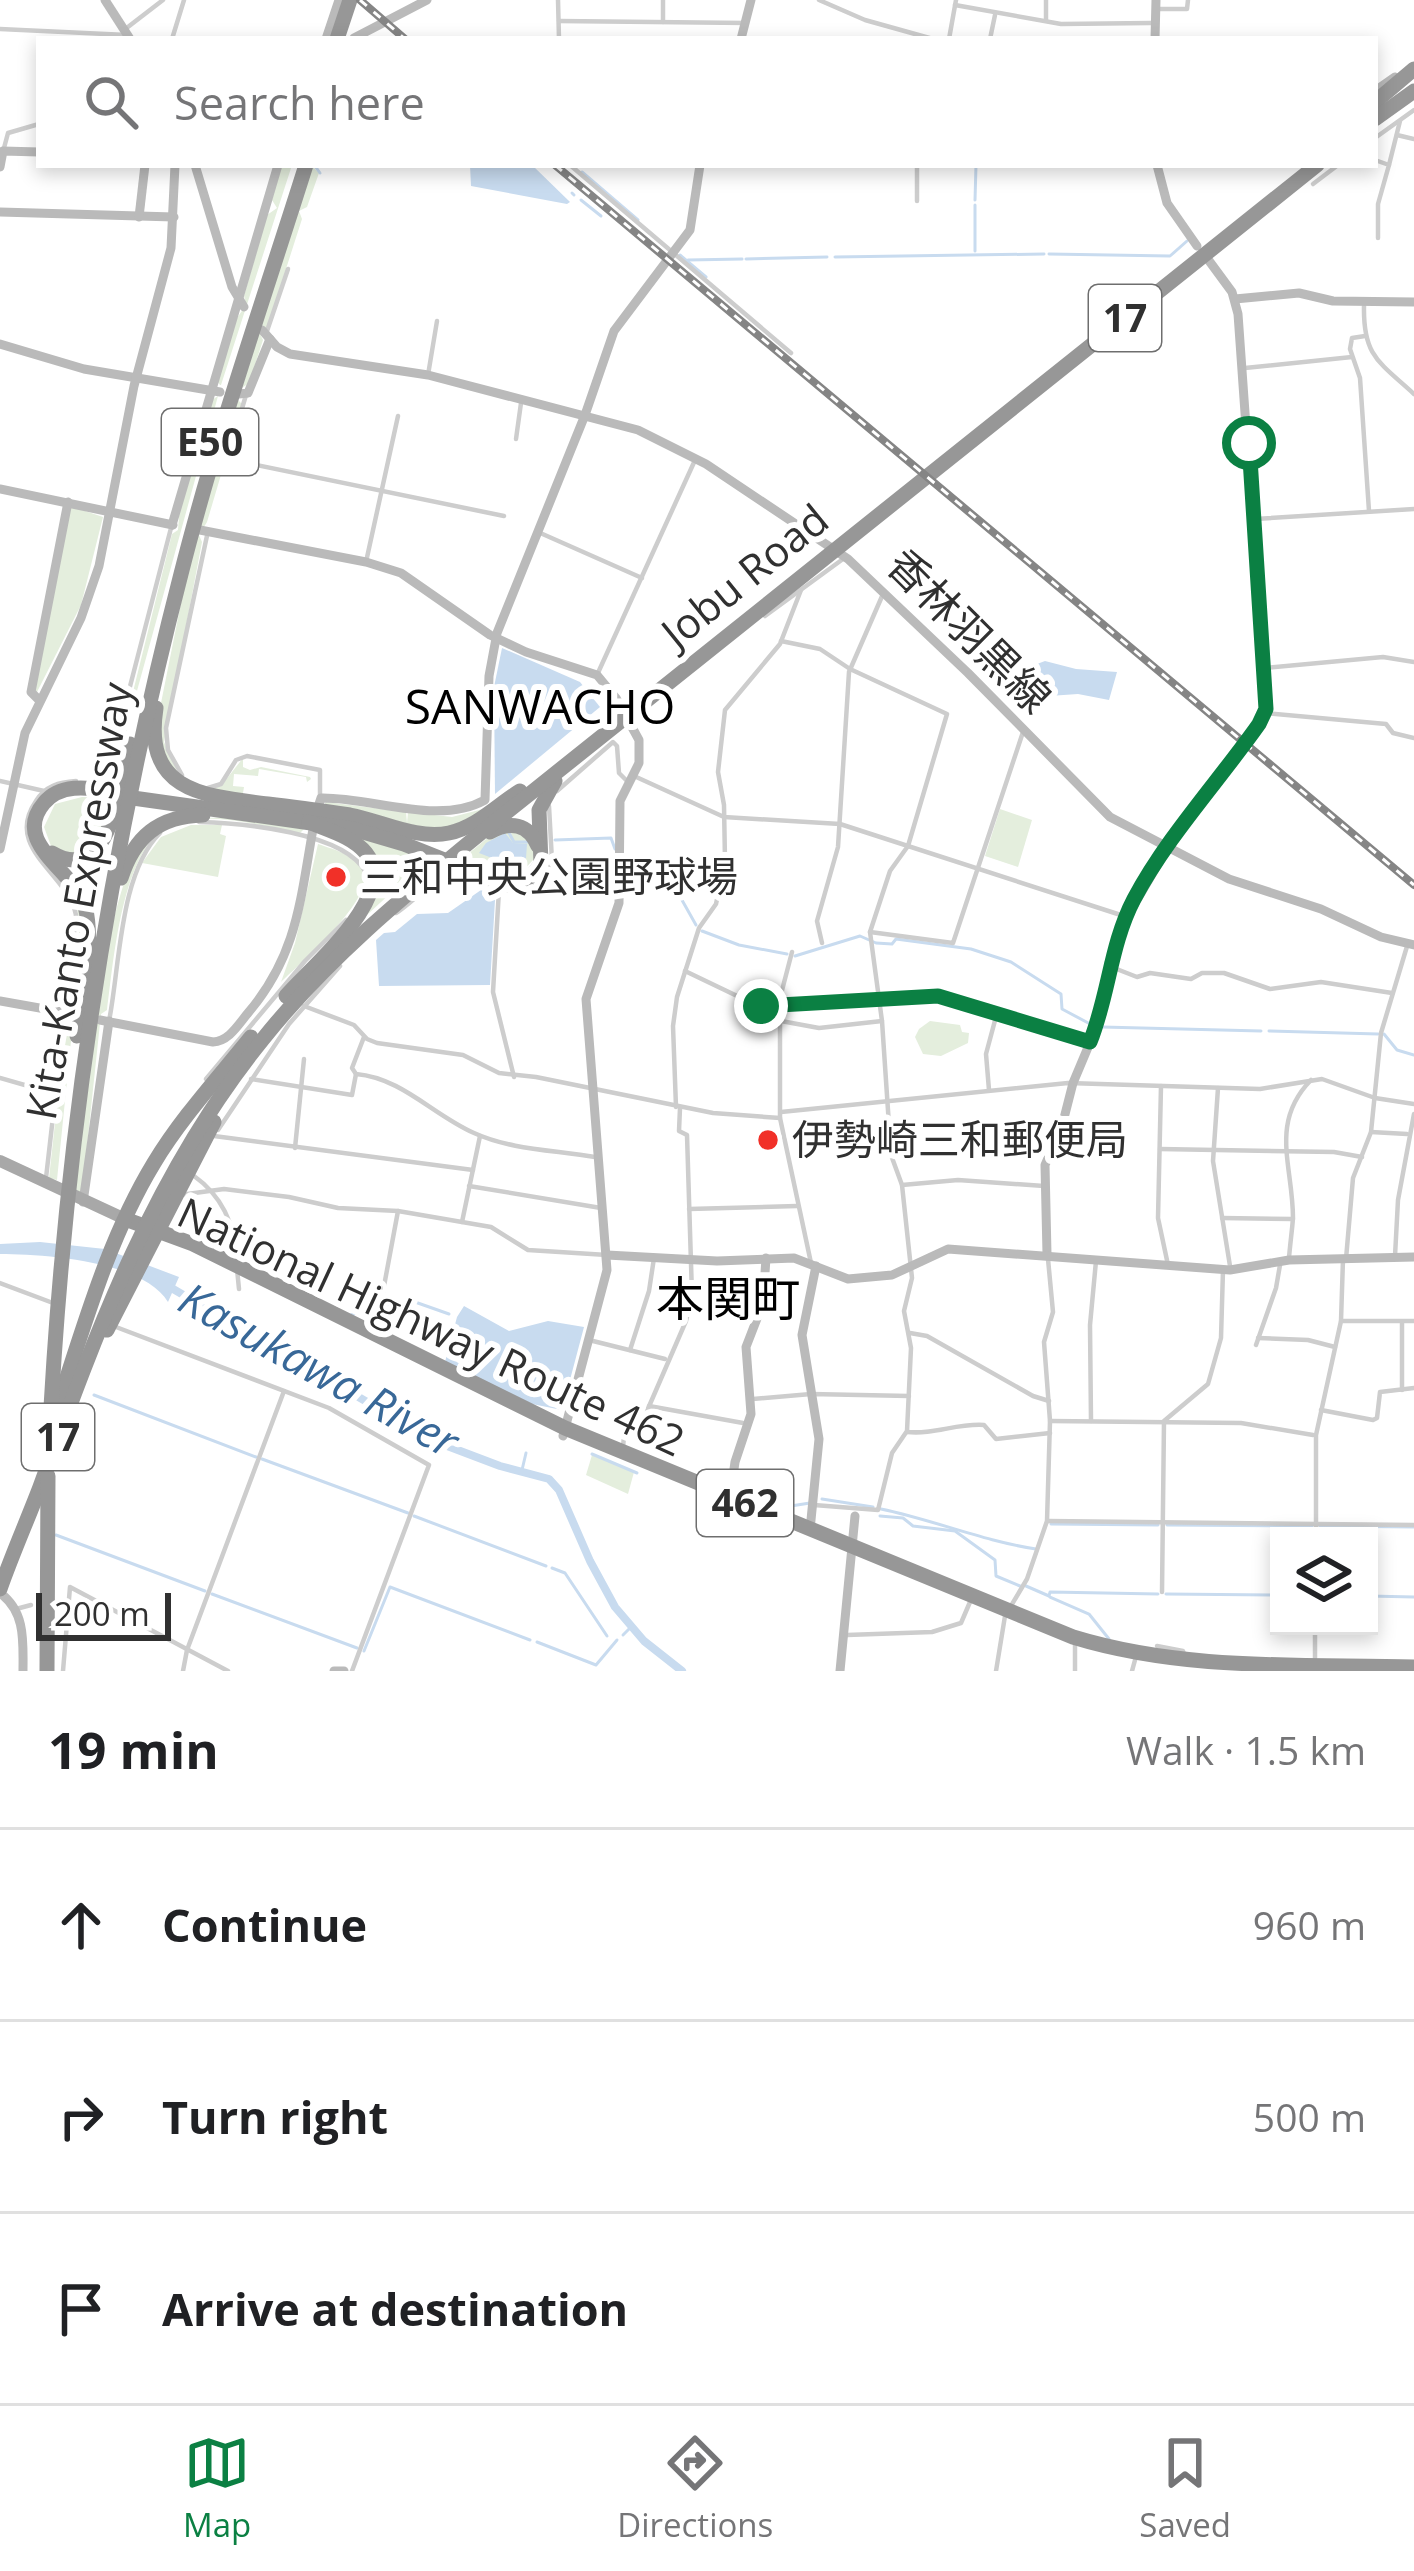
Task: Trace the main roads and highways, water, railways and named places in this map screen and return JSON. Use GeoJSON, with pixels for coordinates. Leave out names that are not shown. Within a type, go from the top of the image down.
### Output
{"type":"FeatureCollection","features":[{"type":"Feature","properties":{"kind":"highway"},"geometry":{"type":"LineString","coordinates":[[350,36],[353,2]]}},
{"type":"Feature","properties":{"kind":"highway"},"geometry":{"type":"LineString","coordinates":[[1378,98],[1414,66]]}},
{"type":"Feature","properties":{"kind":"highway"},"geometry":{"type":"LineString","coordinates":[[1378,117],[1414,87]]}},
{"type":"Feature","properties":{"kind":"highway"},"geometry":{"type":"LineString","coordinates":[[1378,119],[1414,106]]}},
{"type":"Feature","properties":{"kind":"highway","name":"Kita-Kanto Expressway"},"geometry":{"type":"LineString","coordinates":[[65,1181],[100,1017],[126,811],[182,569],[301,168]]}},
{"type":"Feature","properties":{"kind":"highway","name":"Kita-Kanto Expressway"},"geometry":{"type":"LineString","coordinates":[[43,1671],[45,1376],[74,1069],[103,887],[136,724],[193,501],[301,168]]}},
{"type":"Feature","properties":{"kind":"highway","name":"Jobu Road"},"geometry":{"type":"LineString","coordinates":[[141,1224],[260,1025],[428,877],[625,714],[677,682],[1301,168]]}},
{"type":"Feature","properties":{"kind":"highway"},"geometry":{"type":"LineString","coordinates":[[1280,190],[1315,168]]}},
{"type":"Feature","properties":{"kind":"highway","name":"Jobu Road"},"geometry":{"type":"LineString","coordinates":[[0,1568],[141,1224],[195,1122],[260,1025],[372,915],[530,785],[835,549]]}},
{"type":"Feature","properties":{"kind":"highway"},"geometry":{"type":"LineString","coordinates":[[182,569],[155,712],[156,745],[166,769],[178,782],[237,808]]}},
{"type":"Feature","properties":{"kind":"highway"},"geometry":{"type":"LineString","coordinates":[[74,1069],[87,940],[85,907],[75,885],[41,848],[34,823],[42,805],[58,792],[72,788],[114,793],[74,793],[54,800],[39,823],[44,845],[59,858],[87,858],[100,846],[109,831],[136,724]]}},
{"type":"Feature","properties":{"kind":"highway"},"geometry":{"type":"LineString","coordinates":[[313,817],[434,854],[503,883],[519,883],[532,876],[543,853],[538,814],[543,797],[596,742]]}},
{"type":"Feature","properties":{"kind":"highway"},"geometry":{"type":"LineString","coordinates":[[134,796],[313,817],[364,818],[443,835],[468,826],[530,785]]}},
{"type":"Feature","properties":{"kind":"highway"},"geometry":{"type":"LineString","coordinates":[[100,1017],[120,884],[138,842],[159,824],[175,818],[237,808]]}},
{"type":"Feature","properties":{"kind":"highway"},"geometry":{"type":"LineString","coordinates":[[113,1284],[114,1246],[174,1195],[260,1025],[361,912],[374,888],[374,869],[365,852],[313,817]]}},
{"type":"Feature","properties":{"kind":"highway"},"geometry":{"type":"LineString","coordinates":[[428,877],[500,826],[521,826],[538,846],[535,865],[517,878],[458,864]]}},
{"type":"Feature","properties":{"kind":"highway"},"geometry":{"type":"LineString","coordinates":[[113,1284],[143,1256],[141,1224]]}},
{"type":"Feature","properties":{"kind":"highway","name":"National Highway Route 462"},"geometry":{"type":"LineString","coordinates":[[141,1224],[238,1276],[728,1507],[852,1550],[1134,1666],[1414,1667]]}},
{"type":"Feature","properties":{"kind":"highway","name":"Jobu Road"},"geometry":{"type":"LineString","coordinates":[[0,1591],[113,1284]]}},
{"type":"Feature","properties":{"kind":"highway","name":"National Highway Route 462"},"geometry":{"type":"LineString","coordinates":[[564,1432],[622,1452],[728,1507],[810,1530],[970,1602],[1184,1667]]}},
{"type":"Feature","properties":{"kind":"highway","name":"National Highway Route 462"},"geometry":{"type":"LineString","coordinates":[[1315,1668],[1396,1671]]}},
{"type":"Feature","properties":{"kind":"main road"},"geometry":{"type":"LineString","coordinates":[[0,1165],[141,1224]]}},
{"type":"Feature","properties":{"kind":"main road"},"geometry":{"type":"LineString","coordinates":[[0,1165],[141,1224]]}},
{"type":"Feature","properties":{"kind":"water"},"geometry":{"type":"Polygon","coordinates":[[[470,168],[535,168],[570,202],[567,204],[471,186],[470,168]]]}},
{"type":"Feature","properties":{"kind":"water"},"geometry":{"type":"Polygon","coordinates":[[[502,648],[580,682],[600,707],[495,794],[494,687],[502,648]]]}},
{"type":"Feature","properties":{"kind":"water"},"geometry":{"type":"Polygon","coordinates":[[[1045,661],[1117,672],[1109,700],[1078,694],[1049,696],[1035,676],[1037,664],[1045,661]]]}},
{"type":"Feature","properties":{"kind":"water"},"geometry":{"type":"Polygon","coordinates":[[[505,833],[513,843],[527,844],[526,858],[515,867],[479,853],[486,843],[505,833]]]}},
{"type":"Feature","properties":{"kind":"water"},"geometry":{"type":"Polygon","coordinates":[[[481,890],[493,894],[495,900],[490,985],[379,986],[376,940],[417,914],[448,913],[481,890]]]}},
{"type":"Feature","properties":{"kind":"water"},"geometry":{"type":"Polygon","coordinates":[[[40,1242],[105,1249],[179,1277],[168,1302],[156,1288],[116,1269],[66,1258],[0,1254],[0,1244],[40,1242]]]}},
{"type":"Feature","properties":{"kind":"water"},"geometry":{"type":"Polygon","coordinates":[[[464,1306],[509,1331],[548,1321],[584,1327],[562,1410],[532,1404],[445,1362],[464,1306]]]}},
{"type":"Feature","properties":{"kind":"waterway"},"geometry":{"type":"LineString","coordinates":[[316,168],[320,173]]}},
{"type":"Feature","properties":{"kind":"waterway"},"geometry":{"type":"LineString","coordinates":[[975,200],[976,168]]}},
{"type":"Feature","properties":{"kind":"waterway"},"geometry":{"type":"LineString","coordinates":[[582,172],[638,220]]}},
{"type":"Feature","properties":{"kind":"waterway"},"geometry":{"type":"LineString","coordinates":[[581,200],[601,216]]}},
{"type":"Feature","properties":{"kind":"waterway"},"geometry":{"type":"LineString","coordinates":[[975,205],[975,251]]}},
{"type":"Feature","properties":{"kind":"waterway"},"geometry":{"type":"LineString","coordinates":[[1049,254],[1170,256],[1187,241]]}},
{"type":"Feature","properties":{"kind":"waterway"},"geometry":{"type":"LineString","coordinates":[[835,257],[1044,254]]}},
{"type":"Feature","properties":{"kind":"waterway"},"geometry":{"type":"LineString","coordinates":[[680,255],[706,277]]}},
{"type":"Feature","properties":{"kind":"waterway"},"geometry":{"type":"LineString","coordinates":[[746,259],[827,257]]}},
{"type":"Feature","properties":{"kind":"waterway"},"geometry":{"type":"LineString","coordinates":[[688,260],[742,259]]}},
{"type":"Feature","properties":{"kind":"waterway"},"geometry":{"type":"LineString","coordinates":[[508,831],[514,842],[528,842]]}},
{"type":"Feature","properties":{"kind":"waterway"},"geometry":{"type":"LineString","coordinates":[[555,840],[611,838],[615,849]]}},
{"type":"Feature","properties":{"kind":"waterway"},"geometry":{"type":"LineString","coordinates":[[631,889],[673,887]]}},
{"type":"Feature","properties":{"kind":"waterway"},"geometry":{"type":"LineString","coordinates":[[678,893],[696,925]]}},
{"type":"Feature","properties":{"kind":"waterway"},"geometry":{"type":"LineString","coordinates":[[702,931],[739,945],[787,954]]}},
{"type":"Feature","properties":{"kind":"waterway"},"geometry":{"type":"LineString","coordinates":[[795,956],[860,936],[876,943],[892,944],[896,939],[971,949],[1011,962],[1061,994],[1062,1009],[1092,1025]]}},
{"type":"Feature","properties":{"kind":"waterway"},"geometry":{"type":"LineString","coordinates":[[1102,1027],[1261,1031]]}},
{"type":"Feature","properties":{"kind":"waterway"},"geometry":{"type":"LineString","coordinates":[[1269,1031],[1378,1034]]}},
{"type":"Feature","properties":{"kind":"waterway"},"geometry":{"type":"LineString","coordinates":[[1384,1034],[1397,1050],[1414,1055]]}},
{"type":"Feature","properties":{"kind":"waterway","name":"Kasukawa River"},"geometry":{"type":"LineString","coordinates":[[168,1286],[434,1441],[549,1479],[559,1490],[615,1607],[644,1641],[682,1671]]}},
{"type":"Feature","properties":{"kind":"waterway"},"geometry":{"type":"LineString","coordinates":[[383,1305],[415,1302],[449,1314]]}},
{"type":"Feature","properties":{"kind":"waterway"},"geometry":{"type":"LineString","coordinates":[[351,1315],[375,1306]]}},
{"type":"Feature","properties":{"kind":"waterway"},"geometry":{"type":"LineString","coordinates":[[94,1395],[256,1457]]}},
{"type":"Feature","properties":{"kind":"waterway"},"geometry":{"type":"LineString","coordinates":[[522,1470],[526,1453]]}},
{"type":"Feature","properties":{"kind":"waterway"},"geometry":{"type":"LineString","coordinates":[[592,1454],[637,1473]]}},
{"type":"Feature","properties":{"kind":"waterway"},"geometry":{"type":"LineString","coordinates":[[262,1459],[408,1513]]}},
{"type":"Feature","properties":{"kind":"waterway"},"geometry":{"type":"LineString","coordinates":[[822,1499],[873,1507]]}},
{"type":"Feature","properties":{"kind":"waterway"},"geometry":{"type":"LineString","coordinates":[[778,1508],[810,1503]]}},
{"type":"Feature","properties":{"kind":"waterway"},"geometry":{"type":"LineString","coordinates":[[881,1509],[1036,1549]]}},
{"type":"Feature","properties":{"kind":"waterway"},"geometry":{"type":"LineString","coordinates":[[414,1516],[546,1566]]}},
{"type":"Feature","properties":{"kind":"waterway"},"geometry":{"type":"LineString","coordinates":[[880,1516],[955,1531],[995,1560],[996,1576],[1020,1586]]}},
{"type":"Feature","properties":{"kind":"waterway"},"geometry":{"type":"LineString","coordinates":[[1051,1524],[1158,1525]]}},
{"type":"Feature","properties":{"kind":"waterway"},"geometry":{"type":"LineString","coordinates":[[1167,1525],[1312,1526]]}},
{"type":"Feature","properties":{"kind":"waterway"},"geometry":{"type":"LineString","coordinates":[[1320,1526],[1414,1527]]}},
{"type":"Feature","properties":{"kind":"waterway"},"geometry":{"type":"LineString","coordinates":[[56,1535],[205,1591]]}},
{"type":"Feature","properties":{"kind":"waterway"},"geometry":{"type":"LineString","coordinates":[[552,1568],[565,1573],[607,1636]]}},
{"type":"Feature","properties":{"kind":"waterway"},"geometry":{"type":"LineString","coordinates":[[1026,1586],[1049,1596],[1050,1592],[1158,1594]]}},
{"type":"Feature","properties":{"kind":"waterway"},"geometry":{"type":"LineString","coordinates":[[364,1651],[390,1587],[530,1640]]}},
{"type":"Feature","properties":{"kind":"waterway"},"geometry":{"type":"LineString","coordinates":[[212,1594],[357,1648]]}},
{"type":"Feature","properties":{"kind":"waterway"},"geometry":{"type":"LineString","coordinates":[[1166,1594],[1270,1595]]}},
{"type":"Feature","properties":{"kind":"waterway"},"geometry":{"type":"LineString","coordinates":[[1378,1596],[1414,1597]]}},
{"type":"Feature","properties":{"kind":"waterway"},"geometry":{"type":"LineString","coordinates":[[1050,1597],[1089,1614],[1109,1639]]}},
{"type":"Feature","properties":{"kind":"waterway"},"geometry":{"type":"LineString","coordinates":[[623,1635],[631,1627]]}},
{"type":"Feature","properties":{"kind":"waterway"},"geometry":{"type":"LineString","coordinates":[[537,1642],[596,1665],[617,1640]]}},
{"type":"Feature","properties":{"kind":"railway"},"geometry":{"type":"LineString","coordinates":[[360,0],[402,36]]}},
{"type":"Feature","properties":{"kind":"railway"},"geometry":{"type":"LineString","coordinates":[[559,168],[1414,885]]}},
{"type":"Feature","properties":{"kind":"place","name":"三和中央公園野球場"},"geometry":{"type":"Point","coordinates":[336,877]}},
{"type":"Feature","properties":{"kind":"place","name":"伊勢崎三和郵便局"},"geometry":{"type":"Point","coordinates":[768,1140]}},
{"type":"Feature","properties":{"kind":"district","name":"SANWACHO"},"geometry":{"type":"Point","coordinates":[540,707]}},
{"type":"Feature","properties":{"kind":"district","name":"本関町"},"geometry":{"type":"Point","coordinates":[728,1299]}}]}
